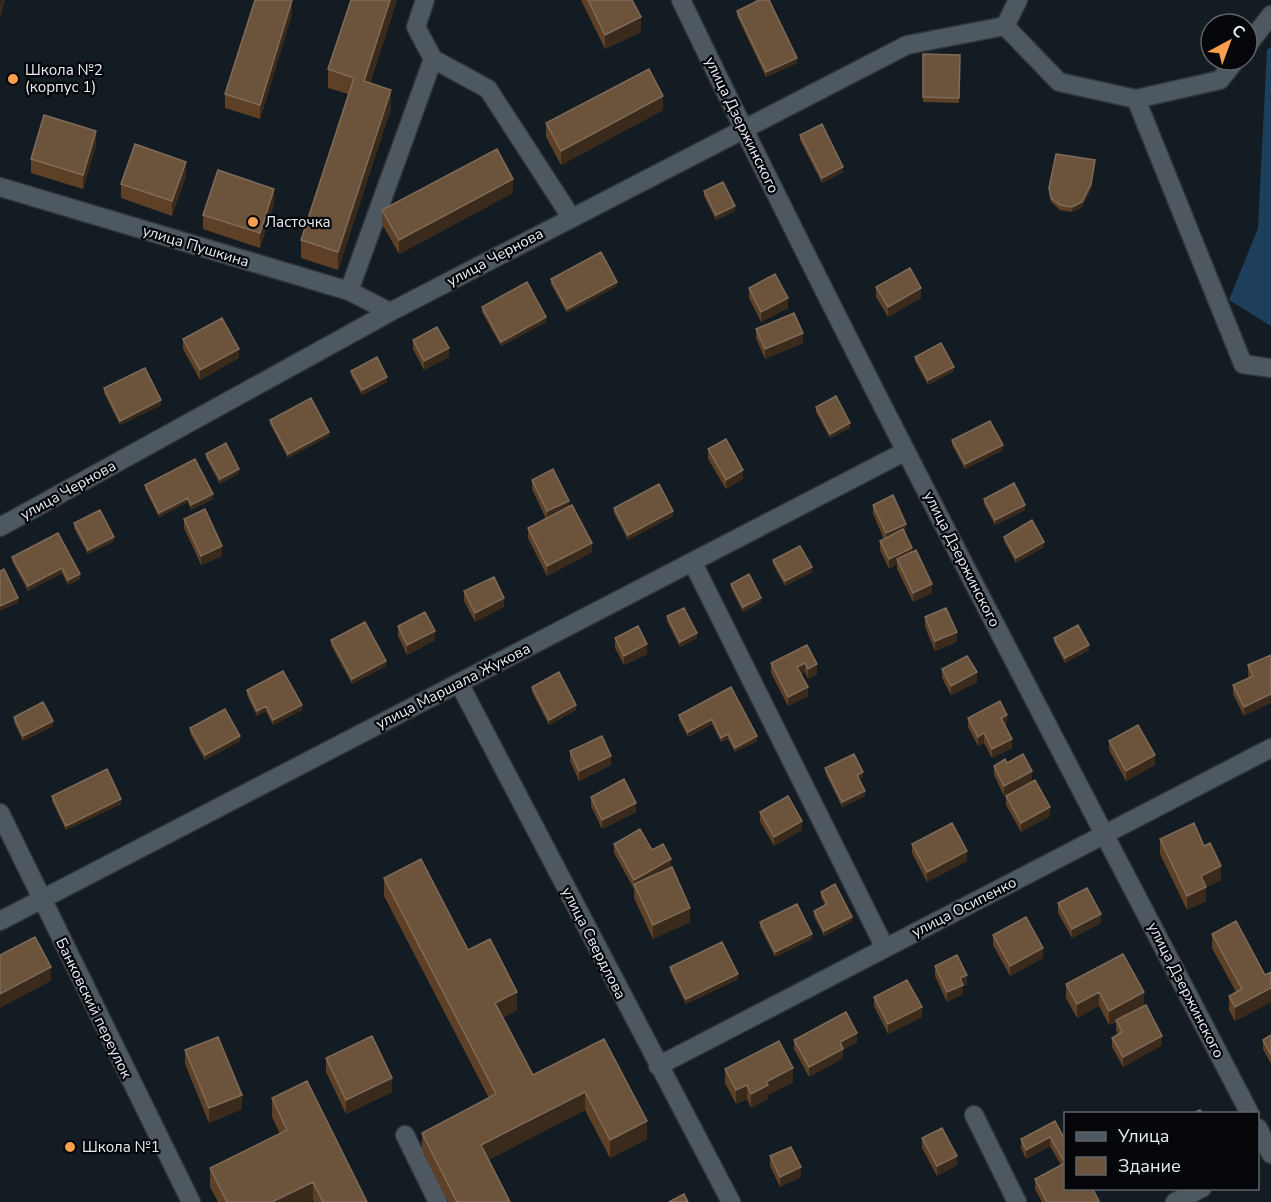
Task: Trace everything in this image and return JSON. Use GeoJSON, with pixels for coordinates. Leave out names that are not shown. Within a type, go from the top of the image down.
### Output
{"type":"FeatureCollection","features":[{"type":"Feature","properties":{"kind":"street"},"geometry":{"type":"LineString","coordinates":[[425,0],[416,27],[433,59],[488,89],[571,217]]}},
{"type":"Feature","properties":{"kind":"street","name":"улица Дзержинского"},"geometry":{"type":"LineString","coordinates":[[681,0],[906,451],[1249,1112]]}},
{"type":"Feature","properties":{"kind":"street"},"geometry":{"type":"LineString","coordinates":[[1018,0],[1005,26],[1059,82],[1136,99],[1220,80],[1226,72]]}},
{"type":"Feature","properties":{"kind":"street"},"geometry":{"type":"LineString","coordinates":[[1259,30],[1271,15]]}},
{"type":"Feature","properties":{"kind":"street","name":"улица Чернова"},"geometry":{"type":"LineString","coordinates":[[0,527],[390,312],[907,45],[1005,26]]}},
{"type":"Feature","properties":{"kind":"street"},"geometry":{"type":"LineString","coordinates":[[349,291],[433,59]]}},
{"type":"Feature","properties":{"kind":"street"},"geometry":{"type":"LineString","coordinates":[[1136,99],[1243,364],[1271,368]]}},
{"type":"Feature","properties":{"kind":"street","name":"улица Пушкина"},"geometry":{"type":"LineString","coordinates":[[0,187],[349,291],[390,312]]}},
{"type":"Feature","properties":{"kind":"street","name":"улица Маршала Жукова"},"geometry":{"type":"LineString","coordinates":[[0,921],[906,451]]}},
{"type":"Feature","properties":{"kind":"street"},"geometry":{"type":"LineString","coordinates":[[693,563],[885,948]]}},
{"type":"Feature","properties":{"kind":"street","name":"улица Свердлова"},"geometry":{"type":"LineString","coordinates":[[459,683],[731,1202]]}},
{"type":"Feature","properties":{"kind":"street","name":"улица Осипенко"},"geometry":{"type":"LineString","coordinates":[[658,1066],[1271,748]]}},
{"type":"Feature","properties":{"kind":"street","name":"Банковский переулок"},"geometry":{"type":"LineString","coordinates":[[0,813],[191,1202]]}},
{"type":"Feature","properties":{"kind":"street"},"geometry":{"type":"LineString","coordinates":[[974,1115],[1017,1202]]}},
{"type":"Feature","properties":{"kind":"street"},"geometry":{"type":"LineString","coordinates":[[1259,1132],[1271,1154]]}},
{"type":"Feature","properties":{"kind":"street"},"geometry":{"type":"LineString","coordinates":[[405,1135],[438,1202]]}},
{"type":"Feature","properties":{"kind":"street"},"geometry":{"type":"LineString","coordinates":[[1175,1202],[1198,1190]]}},
{"type":"Feature","properties":{"kind":"water"},"geometry":{"type":"Polygon","coordinates":[[[1271,47],[1271,326],[1229,300],[1258,228],[1267,50],[1271,47]]]}},
{"type":"Feature","properties":{"kind":"building"},"geometry":{"type":"Polygon","coordinates":[[[255,0],[292,0],[260,105],[225,94],[255,0]]]}},
{"type":"Feature","properties":{"kind":"building"},"geometry":{"type":"Polygon","coordinates":[[[351,0],[390,0],[364,81],[391,90],[338,252],[301,240],[354,78],[328,69],[351,0]]]}},
{"type":"Feature","properties":{"kind":"building"},"geometry":{"type":"Polygon","coordinates":[[[588,0],[632,0],[641,17],[605,35],[588,0]]]}},
{"type":"Feature","properties":{"kind":"building"},"geometry":{"type":"Polygon","coordinates":[[[759,0],[769,0],[797,58],[766,72],[737,11],[759,0]]]}},
{"type":"Feature","properties":{"kind":"building"},"geometry":{"type":"Polygon","coordinates":[[[923,54],[960,55],[959,98],[923,97],[923,54]]]}},
{"type":"Feature","properties":{"kind":"building"},"geometry":{"type":"Polygon","coordinates":[[[649,69],[663,96],[561,151],[546,123],[649,69]]]}},
{"type":"Feature","properties":{"kind":"building"},"geometry":{"type":"Polygon","coordinates":[[[44,115],[96,131],[83,175],[31,159],[44,115]]]}},
{"type":"Feature","properties":{"kind":"building"},"geometry":{"type":"Polygon","coordinates":[[[822,124],[843,167],[822,178],[800,135],[822,124]]]}},
{"type":"Feature","properties":{"kind":"building"},"geometry":{"type":"Polygon","coordinates":[[[135,144],[186,162],[172,201],[121,184],[135,144]]]}},
{"type":"Feature","properties":{"kind":"building"},"geometry":{"type":"Polygon","coordinates":[[[497,149],[513,179],[399,240],[382,210],[497,149]]]}},
{"type":"Feature","properties":{"kind":"building"},"geometry":{"type":"Polygon","coordinates":[[[1056,154],[1095,160],[1091,184],[1082,202],[1072,207],[1060,205],[1051,198],[1049,188],[1056,154]]]}},
{"type":"Feature","properties":{"kind":"building"},"geometry":{"type":"Polygon","coordinates":[[[218,170],[274,189],[260,233],[203,215],[218,170]]]}},
{"type":"Feature","properties":{"kind":"building"},"geometry":{"type":"Polygon","coordinates":[[[723,182],[735,206],[716,215],[704,191],[723,182]]]}},
{"type":"Feature","properties":{"kind":"building"},"geometry":{"type":"Polygon","coordinates":[[[601,252],[617,282],[567,309],[551,279],[601,252]]]}},
{"type":"Feature","properties":{"kind":"building"},"geometry":{"type":"Polygon","coordinates":[[[910,268],[921,288],[888,307],[876,287],[910,268]]]}},
{"type":"Feature","properties":{"kind":"building"},"geometry":{"type":"Polygon","coordinates":[[[775,274],[788,298],[761,312],[749,288],[775,274]]]}},
{"type":"Feature","properties":{"kind":"building"},"geometry":{"type":"Polygon","coordinates":[[[527,282],[546,317],[501,342],[482,307],[527,282]]]}},
{"type":"Feature","properties":{"kind":"building"},"geometry":{"type":"Polygon","coordinates":[[[794,313],[803,333],[765,349],[756,329],[794,313]]]}},
{"type":"Feature","properties":{"kind":"building"},"geometry":{"type":"Polygon","coordinates":[[[222,318],[239,349],[200,370],[183,339],[222,318]]]}},
{"type":"Feature","properties":{"kind":"building"},"geometry":{"type":"Polygon","coordinates":[[[437,327],[449,348],[424,361],[413,340],[437,327]]]}},
{"type":"Feature","properties":{"kind":"building"},"geometry":{"type":"Polygon","coordinates":[[[941,343],[954,367],[928,380],[915,357],[941,343]]]}},
{"type":"Feature","properties":{"kind":"building"},"geometry":{"type":"Polygon","coordinates":[[[377,357],[387,377],[362,390],[351,371],[377,357]]]}},
{"type":"Feature","properties":{"kind":"building"},"geometry":{"type":"Polygon","coordinates":[[[145,368],[161,400],[120,421],[104,388],[145,368]]]}},
{"type":"Feature","properties":{"kind":"building"},"geometry":{"type":"Polygon","coordinates":[[[836,396],[850,423],[830,434],[816,407],[836,396]]]}},
{"type":"Feature","properties":{"kind":"building"},"geometry":{"type":"Polygon","coordinates":[[[311,398],[329,432],[288,454],[270,420],[311,398]]]}},
{"type":"Feature","properties":{"kind":"building"},"geometry":{"type":"Polygon","coordinates":[[[990,421],[1003,445],[965,464],[952,440],[990,421]]]}},
{"type":"Feature","properties":{"kind":"building"},"geometry":{"type":"Polygon","coordinates":[[[726,439],[743,470],[726,480],[708,449],[726,439]]]}},
{"type":"Feature","properties":{"kind":"building"},"geometry":{"type":"Polygon","coordinates":[[[226,443],[239,469],[220,479],[206,454],[226,443]]]}},
{"type":"Feature","properties":{"kind":"building"},"geometry":{"type":"Polygon","coordinates":[[[195,459],[213,494],[191,505],[188,498],[159,513],[145,485],[195,459]]]}},
{"type":"Feature","properties":{"kind":"building"},"geometry":{"type":"Polygon","coordinates":[[[553,469],[569,501],[547,511],[532,480],[553,469]]]}},
{"type":"Feature","properties":{"kind":"building"},"geometry":{"type":"Polygon","coordinates":[[[1014,483],[1025,505],[995,520],[984,499],[1014,483]]]}},
{"type":"Feature","properties":{"kind":"building"},"geometry":{"type":"Polygon","coordinates":[[[659,484],[673,511],[628,535],[614,508],[659,484]]]}},
{"type":"Feature","properties":{"kind":"building"},"geometry":{"type":"Polygon","coordinates":[[[893,495],[906,524],[886,533],[873,505],[893,495]]]}},
{"type":"Feature","properties":{"kind":"building"},"geometry":{"type":"Polygon","coordinates":[[[572,505],[592,543],[547,566],[528,528],[572,505]]]}},
{"type":"Feature","properties":{"kind":"building"},"geometry":{"type":"Polygon","coordinates":[[[205,509],[222,546],[201,556],[184,519],[205,509]]]}},
{"type":"Feature","properties":{"kind":"building"},"geometry":{"type":"Polygon","coordinates":[[[100,510],[114,537],[88,550],[74,523],[100,510]]]}},
{"type":"Feature","properties":{"kind":"building"},"geometry":{"type":"Polygon","coordinates":[[[1032,520],[1044,542],[1016,558],[1004,537],[1032,520]]]}},
{"type":"Feature","properties":{"kind":"building"},"geometry":{"type":"Polygon","coordinates":[[[903,529],[912,548],[889,559],[880,541],[903,529]]]}},
{"type":"Feature","properties":{"kind":"building"},"geometry":{"type":"Polygon","coordinates":[[[58,533],[80,574],[68,580],[62,568],[28,586],[12,557],[58,533]]]}},
{"type":"Feature","properties":{"kind":"building"},"geometry":{"type":"Polygon","coordinates":[[[800,546],[812,567],[785,581],[773,560],[800,546]]]}},
{"type":"Feature","properties":{"kind":"building"},"geometry":{"type":"Polygon","coordinates":[[[916,550],[932,584],[913,593],[897,559],[916,550]]]}},
{"type":"Feature","properties":{"kind":"building"},"geometry":{"type":"Polygon","coordinates":[[[4,569],[18,598],[0,606],[0,571],[4,569]]]}},
{"type":"Feature","properties":{"kind":"building"},"geometry":{"type":"Polygon","coordinates":[[[749,574],[761,598],[743,607],[731,584],[749,574]]]}},
{"type":"Feature","properties":{"kind":"building"},"geometry":{"type":"Polygon","coordinates":[[[494,577],[504,598],[475,613],[464,591],[494,577]]]}},
{"type":"Feature","properties":{"kind":"building"},"geometry":{"type":"Polygon","coordinates":[[[684,608],[697,633],[680,642],[667,616],[684,608]]]}},
{"type":"Feature","properties":{"kind":"building"},"geometry":{"type":"Polygon","coordinates":[[[946,608],[957,632],[935,641],[925,617],[946,608]]]}},
{"type":"Feature","properties":{"kind":"building"},"geometry":{"type":"Polygon","coordinates":[[[425,612],[435,631],[407,645],[398,626],[425,612]]]}},
{"type":"Feature","properties":{"kind":"building"},"geometry":{"type":"Polygon","coordinates":[[[365,622],[386,661],[352,679],[331,640],[365,622]]]}},
{"type":"Feature","properties":{"kind":"building"},"geometry":{"type":"Polygon","coordinates":[[[1078,625],[1089,645],[1065,658],[1054,638],[1078,625]]]}},
{"type":"Feature","properties":{"kind":"building"},"geometry":{"type":"Polygon","coordinates":[[[638,626],[647,644],[624,656],[615,638],[638,626]]]}},
{"type":"Feature","properties":{"kind":"building"},"geometry":{"type":"Polygon","coordinates":[[[807,645],[817,664],[808,669],[805,663],[797,667],[808,687],[788,697],[771,663],[807,645]]]}},
{"type":"Feature","properties":{"kind":"building"},"geometry":{"type":"Polygon","coordinates":[[[1271,655],[1271,694],[1244,707],[1233,685],[1253,676],[1248,665],[1271,655]]]}},
{"type":"Feature","properties":{"kind":"building"},"geometry":{"type":"Polygon","coordinates":[[[967,656],[977,672],[951,686],[942,669],[967,656]]]}},
{"type":"Feature","properties":{"kind":"building"},"geometry":{"type":"Polygon","coordinates":[[[283,671],[302,705],[273,720],[266,706],[257,711],[247,690],[283,671]]]}},
{"type":"Feature","properties":{"kind":"building"},"geometry":{"type":"Polygon","coordinates":[[[559,672],[576,705],[549,720],[532,687],[559,672]]]}},
{"type":"Feature","properties":{"kind":"building"},"geometry":{"type":"Polygon","coordinates":[[[731,687],[757,736],[735,748],[728,734],[721,738],[712,719],[688,732],[679,715],[731,687]]]}},
{"type":"Feature","properties":{"kind":"building"},"geometry":{"type":"Polygon","coordinates":[[[1000,701],[1007,715],[1001,718],[1012,739],[992,749],[984,733],[978,737],[968,718],[1000,701]]]}},
{"type":"Feature","properties":{"kind":"building"},"geometry":{"type":"Polygon","coordinates":[[[43,702],[53,721],[23,736],[14,717],[43,702]]]}},
{"type":"Feature","properties":{"kind":"building"},"geometry":{"type":"Polygon","coordinates":[[[225,709],[240,736],[205,755],[190,728],[225,709]]]}},
{"type":"Feature","properties":{"kind":"building"},"geometry":{"type":"Polygon","coordinates":[[[1138,725],[1155,755],[1126,771],[1109,741],[1138,725]]]}},
{"type":"Feature","properties":{"kind":"building"},"geometry":{"type":"Polygon","coordinates":[[[602,736],[611,756],[579,771],[570,751],[602,736]]]}},
{"type":"Feature","properties":{"kind":"building"},"geometry":{"type":"Polygon","coordinates":[[[854,754],[863,772],[857,775],[865,791],[842,802],[825,768],[854,754]]]}},
{"type":"Feature","properties":{"kind":"building"},"geometry":{"type":"Polygon","coordinates":[[[1023,754],[1032,771],[1004,786],[994,766],[1005,759],[1007,763],[1023,754]]]}},
{"type":"Feature","properties":{"kind":"building"},"geometry":{"type":"Polygon","coordinates":[[[107,769],[121,799],[66,826],[52,796],[107,769]]]}},
{"type":"Feature","properties":{"kind":"building"},"geometry":{"type":"Polygon","coordinates":[[[624,779],[636,803],[602,820],[591,797],[624,779]]]}},
{"type":"Feature","properties":{"kind":"building"},"geometry":{"type":"Polygon","coordinates":[[[1035,780],[1050,807],[1021,823],[1006,796],[1035,780]]]}},
{"type":"Feature","properties":{"kind":"building"},"geometry":{"type":"Polygon","coordinates":[[[788,796],[802,821],[774,837],[760,812],[788,796]]]}},
{"type":"Feature","properties":{"kind":"building"},"geometry":{"type":"Polygon","coordinates":[[[952,823],[967,851],[927,872],[912,844],[952,823]]]}},
{"type":"Feature","properties":{"kind":"building"},"geometry":{"type":"Polygon","coordinates":[[[1194,823],[1204,846],[1210,843],[1221,866],[1201,876],[1206,887],[1187,896],[1160,839],[1194,823]]]}},
{"type":"Feature","properties":{"kind":"building"},"geometry":{"type":"Polygon","coordinates":[[[640,829],[652,850],[663,844],[671,859],[634,880],[614,844],[640,829]]]}},
{"type":"Feature","properties":{"kind":"building"},"geometry":{"type":"Polygon","coordinates":[[[421,859],[468,950],[490,939],[517,992],[495,1003],[533,1075],[604,1039],[647,1121],[610,1140],[585,1092],[481,1145],[510,1202],[457,1202],[422,1133],[496,1094],[384,878],[421,859]]]}},
{"type":"Feature","properties":{"kind":"building"},"geometry":{"type":"Polygon","coordinates":[[[672,867],[690,908],[653,925],[634,884],[672,867]]]}},
{"type":"Feature","properties":{"kind":"building"},"geometry":{"type":"Polygon","coordinates":[[[835,884],[852,917],[824,931],[814,911],[827,904],[821,892],[835,884]]]}},
{"type":"Feature","properties":{"kind":"building"},"geometry":{"type":"Polygon","coordinates":[[[1087,888],[1101,914],[1072,929],[1058,903],[1087,888]]]}},
{"type":"Feature","properties":{"kind":"building"},"geometry":{"type":"Polygon","coordinates":[[[797,904],[812,934],[775,952],[760,922],[797,904]]]}},
{"type":"Feature","properties":{"kind":"building"},"geometry":{"type":"Polygon","coordinates":[[[1026,917],[1043,948],[1010,966],[993,935],[1026,917]]]}},
{"type":"Feature","properties":{"kind":"building"},"geometry":{"type":"Polygon","coordinates":[[[1236,921],[1265,975],[1271,972],[1271,988],[1235,1007],[1229,996],[1242,989],[1212,934],[1236,921]]]}},
{"type":"Feature","properties":{"kind":"building"},"geometry":{"type":"Polygon","coordinates":[[[35,937],[51,967],[0,994],[0,955],[35,937]]]}},
{"type":"Feature","properties":{"kind":"building"},"geometry":{"type":"Polygon","coordinates":[[[722,942],[738,974],[686,999],[670,967],[722,942]]]}},
{"type":"Feature","properties":{"kind":"building"},"geometry":{"type":"Polygon","coordinates":[[[1123,954],[1144,992],[1109,1011],[1099,992],[1077,1004],[1066,984],[1123,954]]]}},
{"type":"Feature","properties":{"kind":"building"},"geometry":{"type":"Polygon","coordinates":[[[957,955],[967,975],[960,978],[963,985],[947,992],[935,966],[957,955]]]}},
{"type":"Feature","properties":{"kind":"building"},"geometry":{"type":"Polygon","coordinates":[[[907,980],[922,1007],[888,1024],[874,997],[907,980]]]}},
{"type":"Feature","properties":{"kind":"building"},"geometry":{"type":"Polygon","coordinates":[[[1146,1005],[1162,1036],[1123,1057],[1112,1038],[1122,1032],[1116,1020],[1146,1005]]]}},
{"type":"Feature","properties":{"kind":"building"},"geometry":{"type":"Polygon","coordinates":[[[846,1012],[857,1033],[840,1042],[843,1049],[809,1067],[794,1040],[846,1012]]]}},
{"type":"Feature","properties":{"kind":"building"},"geometry":{"type":"Polygon","coordinates":[[[1271,1035],[1271,1055],[1263,1040],[1271,1035]]]}},
{"type":"Feature","properties":{"kind":"building"},"geometry":{"type":"Polygon","coordinates":[[[372,1036],[392,1078],[346,1100],[326,1058],[372,1036]]]}},
{"type":"Feature","properties":{"kind":"building"},"geometry":{"type":"Polygon","coordinates":[[[218,1037],[242,1095],[209,1108],[185,1050],[218,1037]]]}},
{"type":"Feature","properties":{"kind":"building"},"geometry":{"type":"Polygon","coordinates":[[[779,1041],[793,1068],[766,1082],[768,1085],[751,1094],[747,1085],[736,1090],[725,1069],[779,1041]]]}},
{"type":"Feature","properties":{"kind":"building"},"geometry":{"type":"Polygon","coordinates":[[[307,1081],[367,1202],[323,1202],[313,1182],[272,1202],[227,1202],[210,1168],[287,1130],[272,1098],[307,1081]]]}},
{"type":"Feature","properties":{"kind":"building"},"geometry":{"type":"Polygon","coordinates":[[[1055,1121],[1064,1138],[1064,1161],[1050,1137],[1026,1150],[1021,1139],[1055,1121]]]}},
{"type":"Feature","properties":{"kind":"building"},"geometry":{"type":"Polygon","coordinates":[[[942,1128],[957,1156],[937,1166],[922,1138],[942,1128]]]}},
{"type":"Feature","properties":{"kind":"building"},"geometry":{"type":"Polygon","coordinates":[[[791,1147],[801,1167],[780,1177],[770,1156],[791,1147]]]}},
{"type":"Feature","properties":{"kind":"building"},"geometry":{"type":"Polygon","coordinates":[[[1064,1164],[1064,1190],[1093,1190],[1099,1201],[1047,1202],[1035,1179],[1064,1164]]]}},
{"type":"Feature","properties":{"kind":"building"},"geometry":{"type":"Polygon","coordinates":[[[684,1194],[688,1202],[669,1202],[684,1194]]]}},
{"type":"Feature","properties":{"kind":"place","name":"Школа №2 (корпус 1)"},"geometry":{"type":"Point","coordinates":[13,79]}},
{"type":"Feature","properties":{"kind":"place","name":"Ласточка"},"geometry":{"type":"Point","coordinates":[253,222]}},
{"type":"Feature","properties":{"kind":"place","name":"Школа №1"},"geometry":{"type":"Point","coordinates":[70,1147]}}]}
